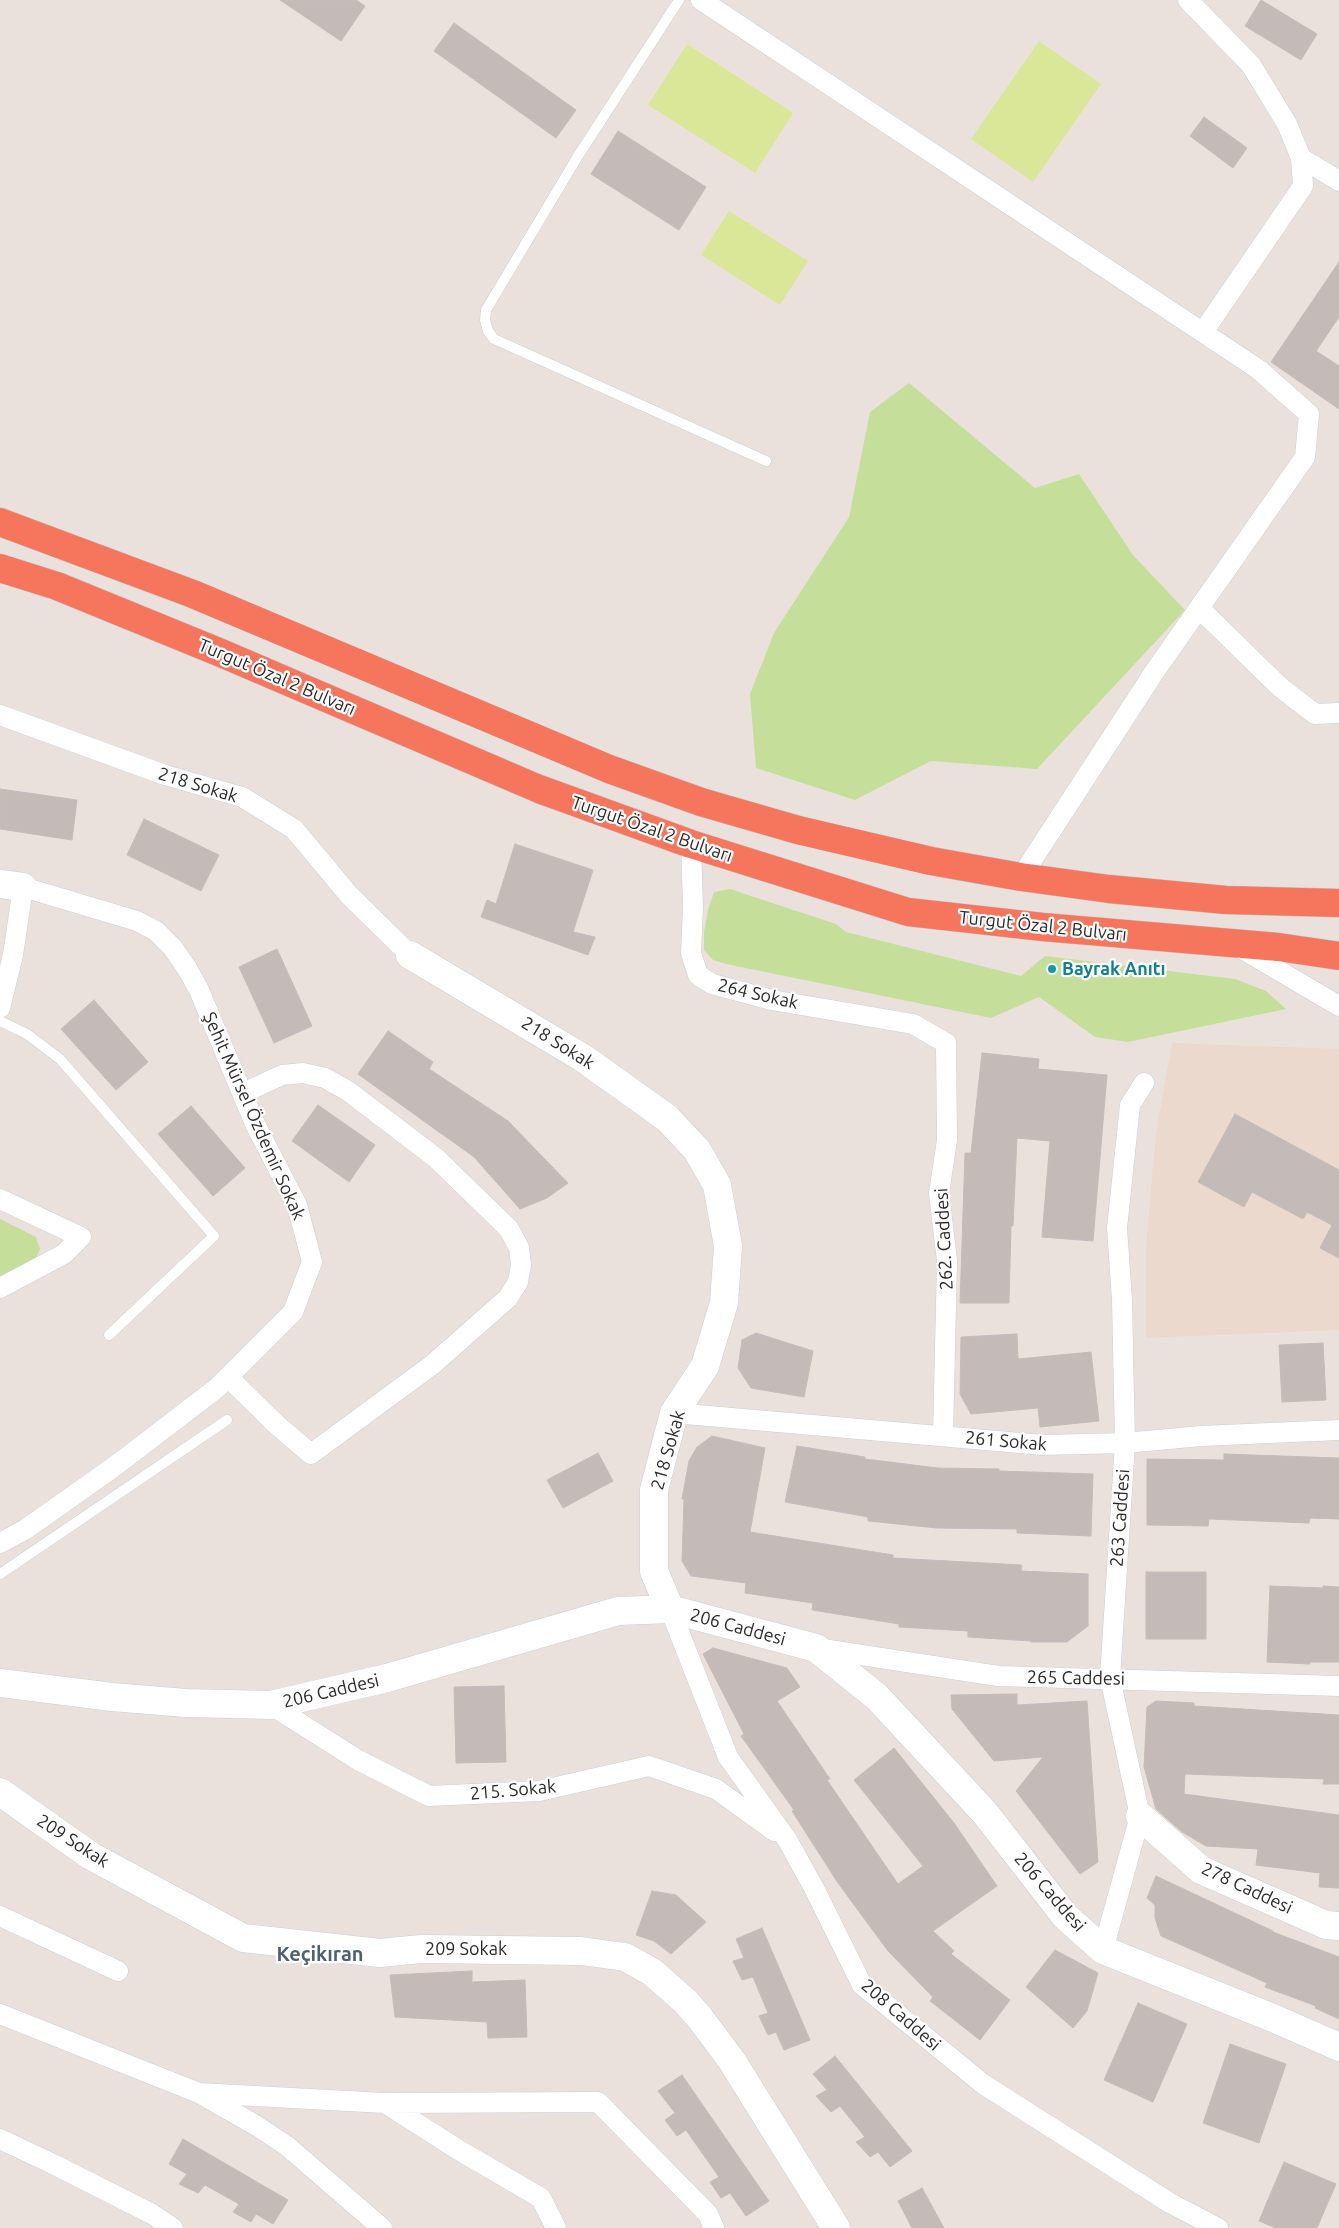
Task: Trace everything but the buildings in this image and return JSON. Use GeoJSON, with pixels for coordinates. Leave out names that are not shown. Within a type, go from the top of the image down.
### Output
{"type":"FeatureCollection","features":[{"type":"Feature","properties":{"kind":"highway"},"geometry":{"type":"LineString","coordinates":[[0,522],[193,594],[609,769],[701,802],[798,830],[931,862],[1021,878],[1109,889],[1226,900],[1339,902]]}},
{"type":"Feature","properties":{"kind":"highway","name":"Turgut Özal 2 Bulvarı"},"geometry":{"type":"LineString","coordinates":[[0,568],[57,586],[212,649],[539,789],[690,844],[908,912],[1339,956]]}},
{"type":"Feature","properties":{"kind":"street"},"geometry":{"type":"LineString","coordinates":[[701,0],[1258,369],[1309,414],[1305,457],[1155,671],[1021,878]]}},
{"type":"Feature","properties":{"kind":"street"},"geometry":{"type":"LineString","coordinates":[[1188,0],[1251,65],[1287,124],[1301,158],[1303,186],[1203,332]]}},
{"type":"Feature","properties":{"kind":"street"},"geometry":{"type":"LineString","coordinates":[[1301,158],[1339,181]]}},
{"type":"Feature","properties":{"kind":"street"},"geometry":{"type":"LineString","coordinates":[[1199,608],[1280,687],[1315,714],[1339,713]]}},
{"type":"Feature","properties":{"kind":"street","name":"218 Sokak"},"geometry":{"type":"LineString","coordinates":[[0,715],[165,776],[242,797],[294,829],[349,895],[410,954],[583,1058],[667,1118],[697,1150],[717,1185],[728,1246],[724,1303],[704,1366],[674,1414],[654,1490],[654,1571],[670,1609]]}},
{"type":"Feature","properties":{"kind":"street","name":"264 Sokak"},"geometry":{"type":"LineString","coordinates":[[690,844],[693,907],[691,953],[698,976],[712,984],[772,1000],[913,1024],[946,1043]]}},
{"type":"Feature","properties":{"kind":"street"},"geometry":{"type":"LineString","coordinates":[[0,1008],[13,955],[11,886]]}},
{"type":"Feature","properties":{"kind":"street","name":"Şehit Mürsel Özdemir Sokak"},"geometry":{"type":"LineString","coordinates":[[0,1543],[26,1529],[115,1466],[217,1388],[293,1312],[312,1262],[297,1205],[255,1124],[188,970],[173,948],[156,931],[137,921],[11,886]]}},
{"type":"Feature","properties":{"kind":"street"},"geometry":{"type":"LineString","coordinates":[[1233,944],[1339,1006]]}},
{"type":"Feature","properties":{"kind":"street","name":"262. Caddesi"},"geometry":{"type":"LineString","coordinates":[[944,1436],[947,1261],[939,1193],[947,1140],[946,1043]]}},
{"type":"Feature","properties":{"kind":"street"},"geometry":{"type":"LineString","coordinates":[[228,1377],[278,1426],[311,1454],[432,1365],[508,1298],[518,1282],[521,1265],[519,1248],[509,1229],[436,1158],[348,1091],[325,1078],[303,1073],[282,1075],[243,1093]]}},
{"type":"Feature","properties":{"kind":"street","name":"263 Caddesi"},"geometry":{"type":"LineString","coordinates":[[1103,1950],[1140,1816],[1110,1678],[1125,1443],[1122,1300],[1117,1228],[1130,1105],[1144,1082]]}},
{"type":"Feature","properties":{"kind":"street"},"geometry":{"type":"LineString","coordinates":[[0,1199],[81,1237],[64,1254],[0,1288]]}},
{"type":"Feature","properties":{"kind":"street","name":"261 Sokak"},"geometry":{"type":"LineString","coordinates":[[674,1414],[1043,1446],[1339,1430]]}},
{"type":"Feature","properties":{"kind":"street","name":"206 Caddesi"},"geometry":{"type":"LineString","coordinates":[[0,1683],[112,1697],[186,1703],[271,1705],[387,1678],[618,1611],[670,1609],[816,1648],[877,1697],[985,1813],[1065,1916],[1103,1950],[1273,2018],[1339,2047]]}},
{"type":"Feature","properties":{"kind":"street","name":"208 Caddesi"},"geometry":{"type":"LineString","coordinates":[[670,1609],[728,1757],[788,1841],[815,1890],[862,1985],[983,2084],[1170,2203],[1218,2228]]}},
{"type":"Feature","properties":{"kind":"street","name":"265 Caddesi"},"geometry":{"type":"LineString","coordinates":[[816,1648],[998,1676],[1339,1686]]}},
{"type":"Feature","properties":{"kind":"street","name":"215. Sokak"},"geometry":{"type":"LineString","coordinates":[[271,1705],[358,1760],[429,1796],[539,1791],[649,1766],[716,1789],[788,1841]]}},
{"type":"Feature","properties":{"kind":"street","name":"209 Sokak"},"geometry":{"type":"LineString","coordinates":[[0,1792],[91,1856],[243,1938],[380,1953],[421,1948],[581,1951],[625,1957],[652,1972],[686,2002],[700,2018],[732,2061],[836,2228]]}},
{"type":"Feature","properties":{"kind":"street","name":"278 Caddesi"},"geometry":{"type":"LineString","coordinates":[[1140,1816],[1201,1870],[1326,1925],[1339,1926]]}},
{"type":"Feature","properties":{"kind":"street"},"geometry":{"type":"LineString","coordinates":[[0,1916],[118,1971]]}},
{"type":"Feature","properties":{"kind":"street"},"geometry":{"type":"LineString","coordinates":[[0,2014],[199,2093],[257,2126],[287,2146],[382,2228]]}},
{"type":"Feature","properties":{"kind":"street"},"geometry":{"type":"LineString","coordinates":[[199,2093],[385,2103],[598,2102],[708,2214],[714,2228]]}},
{"type":"Feature","properties":{"kind":"street"},"geometry":{"type":"LineString","coordinates":[[385,2103],[457,2149],[541,2198],[556,2228]]}},
{"type":"Feature","properties":{"kind":"street"},"geometry":{"type":"LineString","coordinates":[[0,2139],[144,2210],[173,2228]]}},
{"type":"Feature","properties":{"kind":"lane"},"geometry":{"type":"LineString","coordinates":[[679,0],[578,156],[486,310],[485,320],[488,331],[494,339],[766,461]]}},
{"type":"Feature","properties":{"kind":"lane"},"geometry":{"type":"LineString","coordinates":[[0,1022],[27,1034],[60,1059],[214,1236],[109,1335]]}},
{"type":"Feature","properties":{"kind":"lane"},"geometry":{"type":"LineString","coordinates":[[0,1574],[227,1420]]}},
{"type":"Feature","properties":{"kind":"shaded area"},"geometry":{"type":"Polygon","coordinates":[[[1172,1043],[1339,1049],[1339,1330],[1146,1338],[1146,1247],[1156,1133],[1172,1043]]]}},
{"type":"Feature","properties":{"kind":"green space"},"geometry":{"type":"Polygon","coordinates":[[[1039,41],[1101,84],[1033,182],[971,139],[1039,41]]]}},
{"type":"Feature","properties":{"kind":"green space"},"geometry":{"type":"Polygon","coordinates":[[[687,44],[793,113],[755,173],[648,105],[687,44]]]}},
{"type":"Feature","properties":{"kind":"green space"},"geometry":{"type":"Polygon","coordinates":[[[729,211],[808,261],[780,305],[701,255],[729,211]]]}},
{"type":"Feature","properties":{"kind":"green space"},"geometry":{"type":"Polygon","coordinates":[[[909,383],[1035,488],[1079,474],[1133,555],[1185,610],[1037,769],[931,761],[855,800],[756,768],[750,694],[774,633],[849,517],[870,412],[909,383]]]}},
{"type":"Feature","properties":{"kind":"green space"},"geometry":{"type":"Polygon","coordinates":[[[730,889],[836,924],[846,932],[1021,976],[1045,956],[1235,979],[1266,991],[1286,1009],[1128,1042],[1095,1037],[1039,997],[991,1018],[726,964],[713,960],[704,950],[704,932],[714,892],[730,889]]]}},
{"type":"Feature","properties":{"kind":"green space"},"geometry":{"type":"Polygon","coordinates":[[[0,1219],[36,1237],[40,1249],[36,1258],[0,1279],[0,1219]]]}},
{"type":"Feature","properties":{"kind":"place","name":"Bayrak Anıtı"},"geometry":{"type":"Point","coordinates":[1052,969]}},
{"type":"Feature","properties":{"kind":"district","name":"Keçikıran"},"geometry":{"type":"Point","coordinates":[320,1954]}}]}
